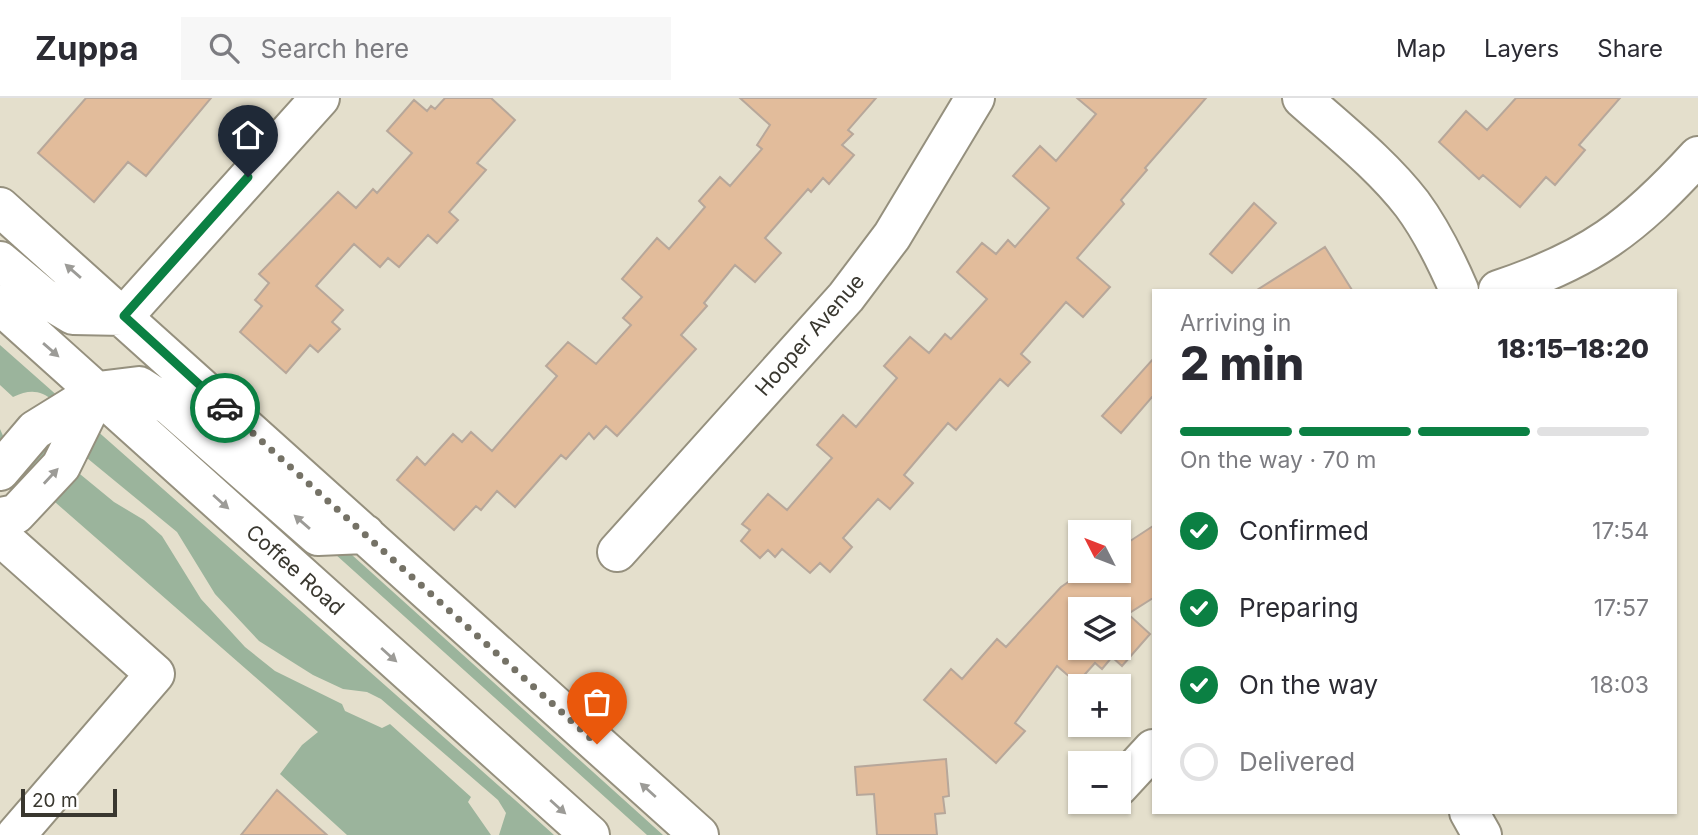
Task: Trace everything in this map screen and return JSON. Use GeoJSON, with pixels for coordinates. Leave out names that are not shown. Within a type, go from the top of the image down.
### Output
{"type":"FeatureCollection","features":[{"type":"Feature","properties":{"kind":"main road"},"geometry":{"type":"LineString","coordinates":[[0,261],[43,298],[73,315],[124,316],[320,98]]}},
{"type":"Feature","properties":{"kind":"main road","name":"Hooper Avenue"},"geometry":{"type":"LineString","coordinates":[[617,552],[846,297],[892,236],[975,98]]}},
{"type":"Feature","properties":{"kind":"main road"},"geometry":{"type":"LineString","coordinates":[[1302,98],[1376,165],[1412,204],[1440,248],[1459,289]]}},
{"type":"Feature","properties":{"kind":"main road"},"geometry":{"type":"LineString","coordinates":[[1501,289],[1571,262],[1612,238],[1654,204],[1698,156]]}},
{"type":"Feature","properties":{"kind":"main road"},"geometry":{"type":"LineString","coordinates":[[0,207],[699,835]]}},
{"type":"Feature","properties":{"kind":"main road","name":"Coffee Road"},"geometry":{"type":"LineString","coordinates":[[0,305],[590,835]]}},
{"type":"Feature","properties":{"kind":"main road"},"geometry":{"type":"LineString","coordinates":[[0,471],[35,430],[98,391],[139,386],[170,406],[317,536],[365,534]]}},
{"type":"Feature","properties":{"kind":"main road"},"geometry":{"type":"LineString","coordinates":[[0,517],[16,514],[61,466],[98,391]]}},
{"type":"Feature","properties":{"kind":"main road"},"geometry":{"type":"LineString","coordinates":[[0,536],[155,674],[16,835]]}},
{"type":"Feature","properties":{"kind":"main road"},"geometry":{"type":"LineString","coordinates":[[1131,773],[1152,750]]}},
{"type":"Feature","properties":{"kind":"main road"},"geometry":{"type":"LineString","coordinates":[[1470,814],[1482,835]]}},
{"type":"Feature","properties":{"kind":"green space"},"geometry":{"type":"Polygon","coordinates":[[[0,345],[554,835],[499,835],[506,813],[498,800],[381,699],[367,692],[343,689],[313,675],[259,641],[215,594],[177,532],[59,435],[54,401],[35,392],[13,397],[0,385],[0,345]]]}},
{"type":"Feature","properties":{"kind":"green space"},"geometry":{"type":"Polygon","coordinates":[[[0,429],[4,438],[38,452],[47,447],[114,502],[144,520],[162,536],[201,599],[245,647],[275,671],[342,704],[345,711],[382,728],[390,724],[471,797],[468,802],[491,835],[347,835],[280,774],[302,745],[318,732],[0,454],[0,429]]]}},
{"type":"Feature","properties":{"kind":"green space"},"geometry":{"type":"Polygon","coordinates":[[[231,446],[663,835],[647,835],[224,454],[231,446]]]}},
{"type":"Feature","properties":{"kind":"building"},"geometry":{"type":"Polygon","coordinates":[[[86,98],[211,98],[146,176],[128,162],[94,202],[38,153],[86,98]]]}},
{"type":"Feature","properties":{"kind":"building"},"geometry":{"type":"Polygon","coordinates":[[[445,98],[491,98],[515,120],[477,163],[486,170],[449,212],[458,220],[437,243],[428,235],[399,267],[388,258],[380,267],[354,244],[316,286],[343,310],[332,322],[340,329],[318,352],[310,345],[286,373],[240,332],[262,306],[255,300],[269,283],[259,274],[338,192],[356,208],[373,189],[377,193],[412,153],[387,131],[414,100],[427,111],[431,106],[435,109],[445,98]]]}},
{"type":"Feature","properties":{"kind":"building"},"geometry":{"type":"Polygon","coordinates":[[[740,98],[876,98],[848,130],[853,134],[842,145],[854,155],[829,184],[823,178],[811,192],[808,189],[765,238],[781,253],[755,282],[735,265],[704,303],[707,306],[681,335],[696,349],[617,436],[606,426],[594,439],[589,433],[566,459],[561,455],[515,507],[497,491],[481,510],[476,506],[454,530],[397,480],[417,457],[425,465],[453,434],[462,442],[471,432],[492,451],[557,376],[546,366],[568,342],[596,364],[631,325],[623,318],[642,297],[622,279],[657,238],[669,249],[705,207],[699,201],[720,177],[730,186],[762,149],[757,145],[770,125],[740,98]]]}},
{"type":"Feature","properties":{"kind":"building"},"geometry":{"type":"Polygon","coordinates":[[[1077,98],[1206,98],[1145,168],[1147,170],[1121,200],[1124,204],[1077,258],[1110,287],[1083,317],[1066,302],[1021,354],[1030,362],[1008,386],[1000,379],[956,430],[948,423],[904,475],[913,483],[890,509],[878,499],[843,538],[852,547],[830,572],[820,563],[810,573],[782,549],[775,557],[768,550],[760,558],[741,541],[750,530],[742,524],[768,494],[787,510],[832,458],[817,445],[843,415],[856,427],[897,378],[884,366],[910,337],[929,353],[945,334],[951,339],[987,299],[957,272],[982,243],[996,254],[1008,240],[1015,247],[1049,208],[1013,176],[1040,146],[1056,161],[1096,114],[1077,98]]]}},
{"type":"Feature","properties":{"kind":"building"},"geometry":{"type":"Polygon","coordinates":[[[1516,98],[1620,98],[1579,145],[1585,150],[1555,185],[1546,177],[1520,207],[1483,175],[1479,179],[1439,142],[1466,111],[1487,130],[1516,98]]]}},
{"type":"Feature","properties":{"kind":"building"},"geometry":{"type":"Polygon","coordinates":[[[1254,203],[1276,223],[1232,273],[1210,254],[1254,203]]]}},
{"type":"Feature","properties":{"kind":"building"},"geometry":{"type":"Polygon","coordinates":[[[1325,247],[1351,289],[1259,289],[1325,247]]]}},
{"type":"Feature","properties":{"kind":"building"},"geometry":{"type":"Polygon","coordinates":[[[1152,360],[1152,397],[1121,433],[1102,416],[1152,360]]]}},
{"type":"Feature","properties":{"kind":"building"},"geometry":{"type":"Polygon","coordinates":[[[1152,527],[1152,599],[1131,612],[1131,597],[1068,597],[1068,660],[1110,660],[1102,669],[1095,663],[1085,674],[1068,675],[1057,666],[1015,723],[1025,731],[996,763],[924,700],[951,669],[962,679],[997,639],[1006,647],[1068,582],[1131,583],[1131,540],[1152,527]]]}},
{"type":"Feature","properties":{"kind":"building"},"geometry":{"type":"Polygon","coordinates":[[[1131,617],[1150,634],[1131,656],[1131,617]]]}},
{"type":"Feature","properties":{"kind":"building"},"geometry":{"type":"Polygon","coordinates":[[[1115,660],[1127,660],[1122,666],[1115,660]]]}},
{"type":"Feature","properties":{"kind":"building"},"geometry":{"type":"Polygon","coordinates":[[[946,759],[949,796],[943,797],[945,813],[935,814],[937,835],[877,835],[874,794],[857,795],[855,767],[946,759]]]}},
{"type":"Feature","properties":{"kind":"building"},"geometry":{"type":"Polygon","coordinates":[[[277,790],[327,835],[241,835],[277,790]]]}},
{"type":"Feature","properties":{"kind":"way so far"},"geometry":{"type":"LineString","coordinates":[[225,408],[597,744]]}},
{"type":"Feature","properties":{"kind":"route"},"geometry":{"type":"LineString","coordinates":[[225,408],[124,316],[248,177]]}}]}
